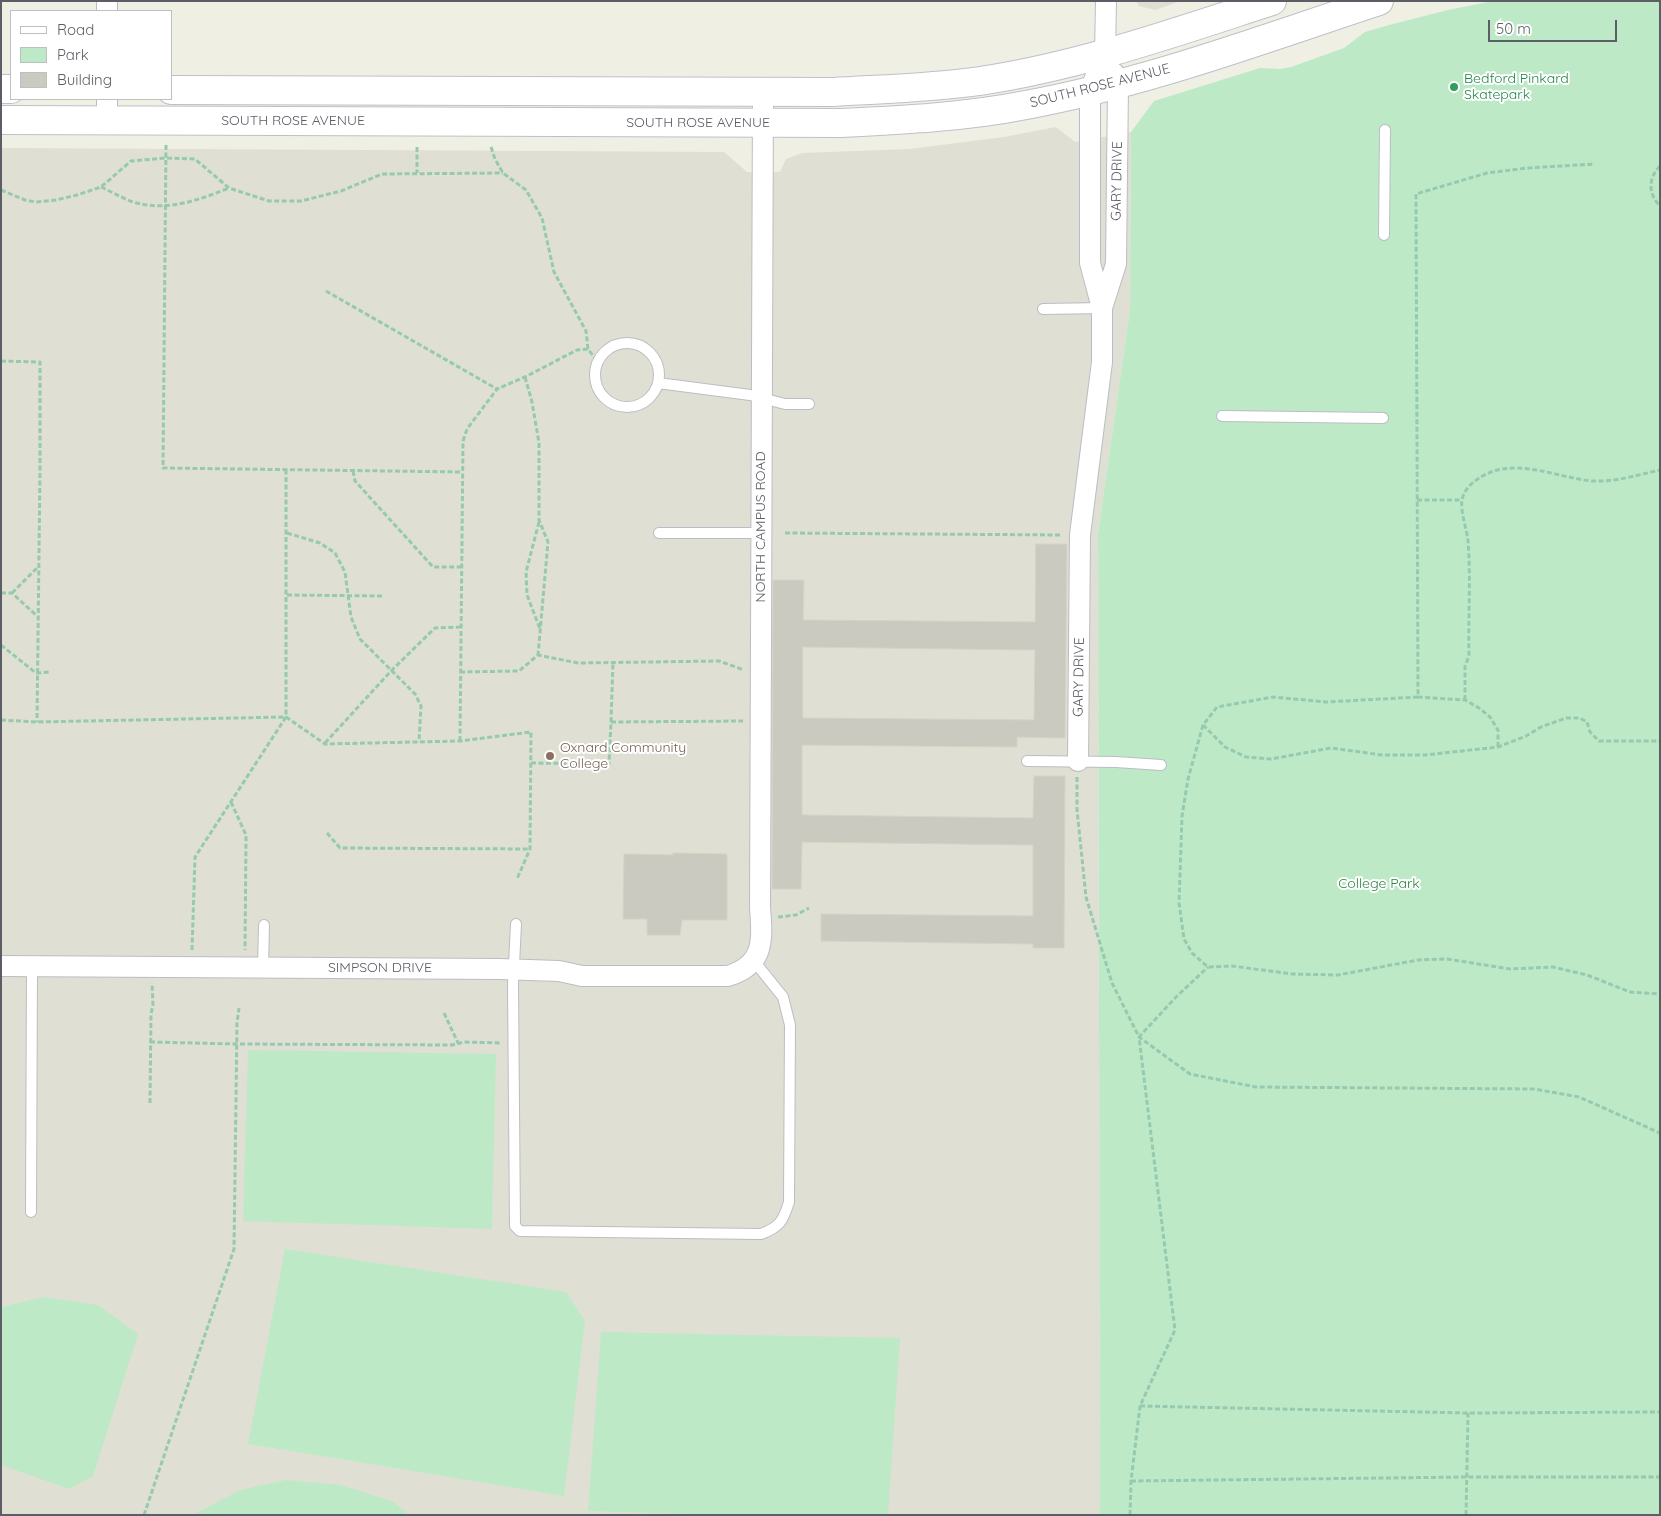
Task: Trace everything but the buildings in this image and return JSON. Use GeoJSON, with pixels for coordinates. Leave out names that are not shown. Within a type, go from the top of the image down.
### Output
{"type":"FeatureCollection","features":[{"type":"Feature","properties":{"kind":"main road"},"geometry":{"type":"LineString","coordinates":[[172,90],[832,92],[922,87],[980,81],[1069,63],[1143,43],[1272,1]]}},
{"type":"Feature","properties":{"kind":"main road","name":"SOUTH ROSE AVENUE"},"geometry":{"type":"LineString","coordinates":[[1,120],[107,109],[841,124],[958,115],[1026,105],[1138,79],[1379,1]]}},
{"type":"Feature","properties":{"kind":"street","name":"GARY DRIVE"},"geometry":{"type":"LineString","coordinates":[[1078,761],[1080,535],[1102,362],[1102,308],[1090,264],[1090,90],[1105,53],[1106,1]]}},
{"type":"Feature","properties":{"kind":"street","name":"GARY DRIVE"},"geometry":{"type":"LineString","coordinates":[[1102,308],[1116,264],[1118,84],[1105,53]]}},
{"type":"Feature","properties":{"kind":"street","name":"NORTH CAMPUS ROAD"},"geometry":{"type":"LineString","coordinates":[[754,961],[762,935],[760,908],[763,92]]}},
{"type":"Feature","properties":{"kind":"street","name":"SIMPSON DRIVE"},"geometry":{"type":"LineString","coordinates":[[1,966],[513,969],[559,971],[582,976],[728,976],[742,972],[754,961]]}},
{"type":"Feature","properties":{"kind":"lane"},"geometry":{"type":"LineString","coordinates":[[1384,235],[1385,130]]}},
{"type":"Feature","properties":{"kind":"lane"},"geometry":{"type":"LineString","coordinates":[[1043,309],[1102,308]]}},
{"type":"Feature","properties":{"kind":"lane"},"geometry":{"type":"LineString","coordinates":[[632,343],[642,346],[651,353],[659,372],[658,383],[654,393],[642,404],[626,408],[606,401],[599,393],[595,383],[594,372],[597,361],[603,352],[611,346],[632,343]]}},
{"type":"Feature","properties":{"kind":"lane"},"geometry":{"type":"LineString","coordinates":[[658,383],[750,395],[785,404],[809,404]]}},
{"type":"Feature","properties":{"kind":"lane"},"geometry":{"type":"LineString","coordinates":[[1222,416],[1383,418]]}},
{"type":"Feature","properties":{"kind":"lane"},"geometry":{"type":"LineString","coordinates":[[659,532],[761,532]]}},
{"type":"Feature","properties":{"kind":"lane"},"geometry":{"type":"LineString","coordinates":[[1027,761],[1078,761],[1160,765]]}},
{"type":"Feature","properties":{"kind":"lane"},"geometry":{"type":"LineString","coordinates":[[516,924],[513,969],[514,1226],[520,1231],[761,1234],[774,1229],[784,1218],[789,1202],[790,1025],[783,997],[754,961]]}},
{"type":"Feature","properties":{"kind":"lane"},"geometry":{"type":"LineString","coordinates":[[263,968],[264,925]]}},
{"type":"Feature","properties":{"kind":"lane"},"geometry":{"type":"LineString","coordinates":[[31,1212],[32,966]]}},
{"type":"Feature","properties":{"kind":"path"},"geometry":{"type":"LineString","coordinates":[[166,145],[163,468],[462,472]]}},
{"type":"Feature","properties":{"kind":"path"},"geometry":{"type":"LineString","coordinates":[[416,147],[417,173]]}},
{"type":"Feature","properties":{"kind":"path"},"geometry":{"type":"LineString","coordinates":[[492,147],[495,159],[503,174],[526,190],[542,218],[554,272],[586,331],[588,349],[597,361]]}},
{"type":"Feature","properties":{"kind":"path"},"geometry":{"type":"LineString","coordinates":[[1,190],[25,200],[36,202],[70,197],[101,187],[131,161],[166,158],[195,159],[229,188],[269,201],[301,201],[341,191],[382,174],[503,174]]}},
{"type":"Feature","properties":{"kind":"path"},"geometry":{"type":"LineString","coordinates":[[1418,697],[1416,194],[1487,174],[1527,168],[1595,164]]}},
{"type":"Feature","properties":{"kind":"path"},"geometry":{"type":"LineString","coordinates":[[1660,166],[1652,176],[1651,184],[1653,199],[1660,206]]}},
{"type":"Feature","properties":{"kind":"path"},"geometry":{"type":"LineString","coordinates":[[101,187],[134,202],[166,206],[196,201],[229,188]]}},
{"type":"Feature","properties":{"kind":"path"},"geometry":{"type":"LineString","coordinates":[[326,291],[498,389]]}},
{"type":"Feature","properties":{"kind":"path"},"geometry":{"type":"LineString","coordinates":[[460,742],[463,441],[467,429],[498,389],[577,350],[588,349]]}},
{"type":"Feature","properties":{"kind":"path"},"geometry":{"type":"LineString","coordinates":[[1,361],[40,362],[37,722]]}},
{"type":"Feature","properties":{"kind":"path"},"geometry":{"type":"LineString","coordinates":[[525,377],[532,402],[539,443],[539,520],[526,572],[526,595],[541,632]]}},
{"type":"Feature","properties":{"kind":"path"},"geometry":{"type":"LineString","coordinates":[[1465,700],[1465,666],[1469,656],[1469,563],[1468,539],[1462,500],[1469,485],[1483,475],[1504,468],[1549,471],[1592,481],[1611,481],[1660,470]]}},
{"type":"Feature","properties":{"kind":"path"},"geometry":{"type":"LineString","coordinates":[[191,968],[195,856],[286,717],[286,469]]}},
{"type":"Feature","properties":{"kind":"path"},"geometry":{"type":"LineString","coordinates":[[353,470],[355,481],[433,567],[461,567]]}},
{"type":"Feature","properties":{"kind":"path"},"geometry":{"type":"LineString","coordinates":[[1417,500],[1462,500]]}},
{"type":"Feature","properties":{"kind":"path"},"geometry":{"type":"LineString","coordinates":[[460,672],[519,671],[538,655],[548,542],[539,520]]}},
{"type":"Feature","properties":{"kind":"path"},"geometry":{"type":"LineString","coordinates":[[287,533],[320,543],[335,553],[345,572],[351,617],[360,639],[415,694],[421,706],[419,742]]}},
{"type":"Feature","properties":{"kind":"path"},"geometry":{"type":"LineString","coordinates":[[785,533],[1080,535]]}},
{"type":"Feature","properties":{"kind":"path"},"geometry":{"type":"LineString","coordinates":[[12,593],[39,566]]}},
{"type":"Feature","properties":{"kind":"path"},"geometry":{"type":"LineString","coordinates":[[1,593],[12,593],[38,616]]}},
{"type":"Feature","properties":{"kind":"path"},"geometry":{"type":"LineString","coordinates":[[287,595],[383,596]]}},
{"type":"Feature","properties":{"kind":"path"},"geometry":{"type":"LineString","coordinates":[[325,744],[392,670],[435,628],[461,627]]}},
{"type":"Feature","properties":{"kind":"path"},"geometry":{"type":"LineString","coordinates":[[1,645],[36,672],[50,672]]}},
{"type":"Feature","properties":{"kind":"path"},"geometry":{"type":"LineString","coordinates":[[538,655],[578,663],[719,661],[746,670]]}},
{"type":"Feature","properties":{"kind":"path"},"geometry":{"type":"LineString","coordinates":[[531,763],[609,764],[613,662]]}},
{"type":"Feature","properties":{"kind":"path"},"geometry":{"type":"LineString","coordinates":[[1208,967],[1192,953],[1184,939],[1179,903],[1182,816],[1188,779],[1203,725],[1217,707],[1273,697],[1326,702],[1418,697],[1465,700],[1490,717],[1498,730],[1498,747]]}},
{"type":"Feature","properties":{"kind":"path"},"geometry":{"type":"LineString","coordinates":[[1,720],[37,722],[286,717],[325,744],[460,742],[531,732],[530,849],[517,879]]}},
{"type":"Feature","properties":{"kind":"path"},"geometry":{"type":"LineString","coordinates":[[1203,725],[1226,747],[1246,757],[1271,759],[1331,748],[1382,755],[1425,755],[1498,747],[1566,718],[1580,718],[1586,722],[1590,732],[1599,741],[1660,741]]}},
{"type":"Feature","properties":{"kind":"path"},"geometry":{"type":"LineString","coordinates":[[611,722],[746,721]]}},
{"type":"Feature","properties":{"kind":"path"},"geometry":{"type":"LineString","coordinates":[[1078,761],[1077,810],[1086,897],[1112,983],[1139,1037],[1175,1330],[1140,1406],[1130,1515]]}},
{"type":"Feature","properties":{"kind":"path"},"geometry":{"type":"LineString","coordinates":[[231,801],[246,834],[245,953]]}},
{"type":"Feature","properties":{"kind":"path"},"geometry":{"type":"LineString","coordinates":[[327,833],[340,848],[530,849]]}},
{"type":"Feature","properties":{"kind":"path"},"geometry":{"type":"LineString","coordinates":[[777,917],[796,915],[809,908]]}},
{"type":"Feature","properties":{"kind":"path"},"geometry":{"type":"LineString","coordinates":[[1139,1037],[1176,997],[1208,967],[1232,966],[1292,974],[1338,975],[1418,960],[1448,959],[1510,969],[1554,967],[1587,976],[1630,992],[1660,994]]}},
{"type":"Feature","properties":{"kind":"path"},"geometry":{"type":"LineString","coordinates":[[150,1103],[152,980]]}},
{"type":"Feature","properties":{"kind":"path"},"geometry":{"type":"LineString","coordinates":[[144,1515],[234,1249],[239,1008]]}},
{"type":"Feature","properties":{"kind":"path"},"geometry":{"type":"LineString","coordinates":[[444,1013],[458,1043]]}},
{"type":"Feature","properties":{"kind":"path"},"geometry":{"type":"LineString","coordinates":[[1139,1037],[1190,1074],[1256,1087],[1534,1089],[1579,1097],[1660,1133]]}},
{"type":"Feature","properties":{"kind":"path"},"geometry":{"type":"LineString","coordinates":[[150,1042],[452,1045],[458,1043],[513,1043]]}},
{"type":"Feature","properties":{"kind":"path"},"geometry":{"type":"LineString","coordinates":[[1140,1406],[1468,1413],[1660,1412]]}},
{"type":"Feature","properties":{"kind":"path"},"geometry":{"type":"LineString","coordinates":[[1466,1515],[1468,1413]]}},
{"type":"Feature","properties":{"kind":"path"},"geometry":{"type":"LineString","coordinates":[[1132,1481],[1660,1477]]}},
{"type":"Feature","properties":{"kind":"shaded area"},"geometry":{"type":"Polygon","coordinates":[[[1136,1],[1181,1],[1155,10],[1139,6],[1136,1]]]}},
{"type":"Feature","properties":{"kind":"shaded area","name":"Oxnard Community College"},"geometry":{"type":"Polygon","coordinates":[[[1056,127],[1075,142],[1131,132],[1130,309],[1098,533],[1100,1515],[1,1515],[1,148],[724,152],[747,172],[780,172],[786,159],[802,153],[910,149],[1004,137],[1056,127]]]}},
{"type":"Feature","properties":{"kind":"green space","name":"College Park"},"geometry":{"type":"Polygon","coordinates":[[[1493,1],[1660,1],[1660,1515],[1100,1515],[1098,533],[1130,309],[1131,132],[1154,101],[1260,68],[1280,69],[1291,67],[1344,48],[1365,32],[1448,10],[1493,1]]]}},
{"type":"Feature","properties":{"kind":"green space"},"geometry":{"type":"Polygon","coordinates":[[[248,1050],[496,1054],[492,1229],[243,1221],[248,1050]]]}},
{"type":"Feature","properties":{"kind":"green space"},"geometry":{"type":"Polygon","coordinates":[[[285,1249],[566,1292],[585,1321],[564,1496],[248,1444],[285,1249]]]}},
{"type":"Feature","properties":{"kind":"green space"},"geometry":{"type":"Polygon","coordinates":[[[44,1297],[98,1305],[138,1334],[93,1476],[69,1489],[1,1465],[1,1307],[44,1297]]]}},
{"type":"Feature","properties":{"kind":"green space"},"geometry":{"type":"Polygon","coordinates":[[[601,1332],[900,1338],[888,1515],[723,1515],[588,1511],[601,1332]]]}},
{"type":"Feature","properties":{"kind":"green space"},"geometry":{"type":"Polygon","coordinates":[[[286,1480],[340,1485],[392,1501],[409,1515],[193,1515],[240,1490],[286,1480]]]}},
{"type":"Feature","properties":{"kind":"place","name":"Bedford Pinkard Skatepark"},"geometry":{"type":"Point","coordinates":[1454,87]}},
{"type":"Feature","properties":{"kind":"place","name":"Oxnard Community College"},"geometry":{"type":"Point","coordinates":[550,756]}}]}
